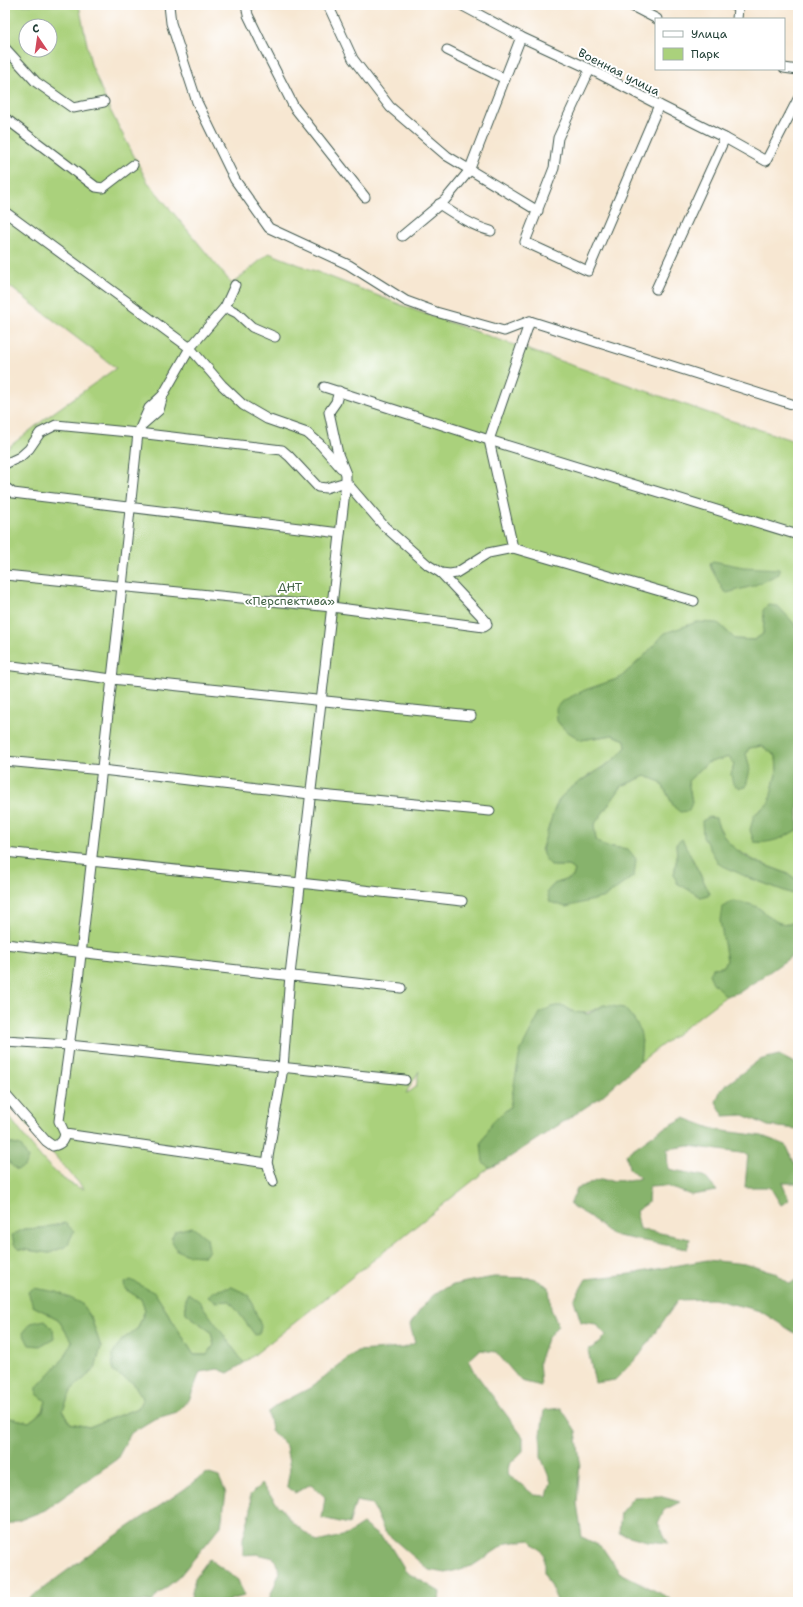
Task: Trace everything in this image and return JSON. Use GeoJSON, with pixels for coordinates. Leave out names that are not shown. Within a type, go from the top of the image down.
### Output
{"type":"FeatureCollection","features":[{"type":"Feature","properties":{"kind":"street"},"geometry":{"type":"LineString","coordinates":[[169,5],[171,23],[197,102],[235,180],[269,228],[349,265],[406,301],[436,312],[504,331],[530,321],[798,406]]}},
{"type":"Feature","properties":{"kind":"street"},"geometry":{"type":"LineString","coordinates":[[246,5],[248,15],[294,107],[365,197]]}},
{"type":"Feature","properties":{"kind":"street"},"geometry":{"type":"LineString","coordinates":[[328,5],[353,60],[390,107],[447,156],[469,171],[538,211]]}},
{"type":"Feature","properties":{"kind":"street","name":"Военная улица"},"geometry":{"type":"LineString","coordinates":[[461,5],[521,37],[590,69],[725,138],[766,161],[798,99]]}},
{"type":"Feature","properties":{"kind":"street"},"geometry":{"type":"LineString","coordinates":[[630,5],[655,18]]}},
{"type":"Feature","properties":{"kind":"street"},"geometry":{"type":"LineString","coordinates":[[732,5],[738,8],[737,18]]}},
{"type":"Feature","properties":{"kind":"street"},"geometry":{"type":"LineString","coordinates":[[402,236],[440,204],[469,171],[521,37]]}},
{"type":"Feature","properties":{"kind":"street"},"geometry":{"type":"LineString","coordinates":[[5,48],[36,82],[72,108],[104,102]]}},
{"type":"Feature","properties":{"kind":"street"},"geometry":{"type":"LineString","coordinates":[[447,50],[505,78]]}},
{"type":"Feature","properties":{"kind":"street"},"geometry":{"type":"LineString","coordinates":[[785,68],[798,70]]}},
{"type":"Feature","properties":{"kind":"street"},"geometry":{"type":"LineString","coordinates":[[590,69],[558,138],[554,168],[525,242],[588,271],[659,105]]}},
{"type":"Feature","properties":{"kind":"street"},"geometry":{"type":"LineString","coordinates":[[5,118],[96,187],[103,188],[133,165]]}},
{"type":"Feature","properties":{"kind":"street"},"geometry":{"type":"LineString","coordinates":[[656,289],[725,138]]}},
{"type":"Feature","properties":{"kind":"street"},"geometry":{"type":"LineString","coordinates":[[440,204],[463,219],[483,229],[491,231]]}},
{"type":"Feature","properties":{"kind":"street"},"geometry":{"type":"LineString","coordinates":[[5,212],[190,348],[222,385],[243,405],[267,419],[307,433],[320,444],[384,526],[428,565],[441,573],[486,621],[486,626],[484,627],[332,607],[5,575]]}},
{"type":"Feature","properties":{"kind":"street"},"geometry":{"type":"LineString","coordinates":[[5,1094],[46,1141],[53,1146],[59,1145],[63,1141],[65,1134],[59,1121],[81,952],[140,429],[149,408],[163,395],[190,348],[225,307],[235,285]]}},
{"type":"Feature","properties":{"kind":"street"},"geometry":{"type":"LineString","coordinates":[[225,307],[237,314],[252,327],[275,337]]}},
{"type":"Feature","properties":{"kind":"street"},"geometry":{"type":"LineString","coordinates":[[513,548],[489,440],[530,321]]}},
{"type":"Feature","properties":{"kind":"street"},"geometry":{"type":"LineString","coordinates":[[324,387],[489,440],[798,535]]}},
{"type":"Feature","properties":{"kind":"street"},"geometry":{"type":"LineString","coordinates":[[274,1182],[267,1163],[283,1068],[290,975],[346,478],[338,454],[329,412],[336,402],[339,391]]}},
{"type":"Feature","properties":{"kind":"street"},"geometry":{"type":"LineString","coordinates":[[5,464],[20,457],[29,449],[40,433],[56,425],[140,429],[282,450],[318,487],[326,488],[346,478]]}},
{"type":"Feature","properties":{"kind":"street"},"geometry":{"type":"LineString","coordinates":[[5,487],[14,493],[130,509],[340,533]]}},
{"type":"Feature","properties":{"kind":"street"},"geometry":{"type":"LineString","coordinates":[[441,573],[456,573],[488,553],[513,548],[694,601]]}},
{"type":"Feature","properties":{"kind":"street"},"geometry":{"type":"LineString","coordinates":[[5,665],[112,679],[471,716]]}},
{"type":"Feature","properties":{"kind":"street"},"geometry":{"type":"LineString","coordinates":[[5,761],[102,770],[310,794],[490,811]]}},
{"type":"Feature","properties":{"kind":"street"},"geometry":{"type":"LineString","coordinates":[[5,852],[300,883],[462,902]]}},
{"type":"Feature","properties":{"kind":"street"},"geometry":{"type":"LineString","coordinates":[[5,944],[401,988]]}},
{"type":"Feature","properties":{"kind":"street"},"geometry":{"type":"LineString","coordinates":[[5,1041],[69,1045],[405,1080]]}},
{"type":"Feature","properties":{"kind":"street"},"geometry":{"type":"LineString","coordinates":[[65,1134],[267,1163]]}},
{"type":"Feature","properties":{"kind":"green space","name":"ДНТ «Перспектива»"},"geometry":{"type":"Polygon","coordinates":[[[5,5],[79,5],[91,64],[108,106],[147,181],[232,284],[269,253],[417,311],[723,418],[798,442],[798,629],[791,620],[764,621],[763,634],[754,640],[735,639],[718,623],[643,657],[620,678],[585,690],[557,721],[565,730],[581,740],[613,735],[625,740],[626,747],[619,757],[586,777],[561,797],[541,850],[552,866],[568,866],[575,870],[573,877],[554,884],[547,892],[628,849],[605,846],[596,840],[594,825],[622,786],[645,776],[661,782],[674,807],[692,802],[688,781],[707,763],[729,757],[734,765],[731,774],[750,769],[746,754],[749,748],[762,746],[776,756],[777,770],[769,803],[754,815],[789,834],[798,829],[798,881],[789,874],[757,862],[729,845],[718,825],[709,817],[747,877],[793,894],[798,893],[798,920],[785,924],[780,923],[756,906],[727,955],[727,961],[723,967],[713,968],[713,983],[726,996],[640,1062],[642,1040],[604,1005],[584,1013],[575,1012],[564,1006],[514,1088],[510,1107],[493,1122],[483,1162],[489,1168],[244,1363],[189,1294],[185,1299],[186,1313],[211,1332],[214,1345],[207,1355],[194,1355],[155,1293],[125,1289],[141,1299],[145,1310],[138,1328],[122,1340],[133,1383],[143,1398],[138,1408],[89,1427],[70,1423],[63,1410],[72,1389],[95,1369],[101,1347],[91,1318],[81,1303],[33,1306],[58,1319],[72,1342],[65,1357],[38,1387],[46,1401],[43,1411],[29,1422],[10,1418],[5,1421],[5,1155],[10,1165],[9,1143],[5,1147],[5,1121],[7,1114],[41,1158],[62,1178],[73,1185],[84,1189],[5,1099],[5,450],[50,415],[116,368],[5,283],[5,5]],[[676,843],[677,857],[674,875],[691,891],[701,897],[710,894],[692,858],[676,843]],[[419,1071],[406,1093],[416,1087],[419,1071]],[[41,1228],[24,1229],[19,1249],[49,1253],[67,1246],[73,1231],[41,1228]],[[175,1249],[185,1254],[205,1256],[209,1250],[175,1249]]]}},
{"type":"Feature","properties":{"kind":"green space"},"geometry":{"type":"Polygon","coordinates":[[[713,561],[743,567],[780,570],[779,574],[753,586],[727,593],[723,590],[711,568],[710,563],[713,561]]]}},
{"type":"Feature","properties":{"kind":"green space"},"geometry":{"type":"Polygon","coordinates":[[[768,605],[778,606],[798,629],[798,829],[777,840],[754,842],[750,830],[754,815],[769,803],[777,770],[776,756],[762,746],[749,748],[746,754],[750,769],[746,787],[740,788],[733,784],[731,774],[734,765],[729,757],[707,763],[688,781],[692,802],[689,811],[680,812],[674,807],[661,782],[645,776],[622,786],[594,825],[596,840],[605,846],[628,849],[636,859],[634,876],[605,897],[566,907],[550,902],[547,892],[554,884],[573,877],[575,870],[568,866],[552,866],[545,858],[542,851],[557,803],[559,799],[570,789],[612,761],[626,747],[625,740],[613,735],[581,740],[565,730],[557,721],[556,708],[562,701],[585,690],[620,678],[643,657],[665,633],[697,622],[718,623],[735,639],[754,640],[763,634],[763,610],[768,605]]]}},
{"type":"Feature","properties":{"kind":"green space"},"geometry":{"type":"Polygon","coordinates":[[[709,817],[716,818],[722,833],[738,851],[752,860],[784,872],[798,881],[798,893],[793,894],[747,877],[719,864],[703,837],[702,821],[709,817]]]}},
{"type":"Feature","properties":{"kind":"green space"},"geometry":{"type":"Polygon","coordinates":[[[682,839],[710,894],[701,897],[677,883],[674,875],[677,857],[676,844],[682,839]]]}},
{"type":"Feature","properties":{"kind":"green space"},"geometry":{"type":"Polygon","coordinates":[[[733,901],[755,906],[780,923],[791,923],[798,920],[798,952],[740,992],[726,996],[713,983],[709,974],[713,968],[723,967],[727,961],[720,920],[722,908],[733,901]]]}},
{"type":"Feature","properties":{"kind":"green space"},"geometry":{"type":"Polygon","coordinates":[[[604,1005],[624,1008],[635,1021],[641,1038],[640,1062],[601,1097],[504,1161],[489,1168],[483,1162],[481,1144],[492,1122],[510,1107],[520,1052],[540,1013],[551,1007],[564,1006],[571,1011],[588,1014],[604,1005]]]}},
{"type":"Feature","properties":{"kind":"green space"},"geometry":{"type":"Polygon","coordinates":[[[779,1055],[798,1065],[798,1129],[768,1126],[744,1115],[724,1116],[716,1102],[721,1089],[759,1060],[779,1055]]]}},
{"type":"Feature","properties":{"kind":"green space"},"geometry":{"type":"Polygon","coordinates":[[[684,1118],[716,1130],[762,1136],[786,1145],[795,1164],[798,1165],[798,1183],[782,1183],[789,1200],[781,1205],[770,1187],[745,1187],[748,1154],[689,1146],[667,1149],[668,1169],[704,1176],[717,1191],[691,1195],[666,1186],[649,1187],[648,1203],[636,1211],[640,1229],[690,1239],[687,1249],[612,1235],[589,1216],[570,1205],[577,1188],[599,1180],[629,1181],[640,1178],[629,1168],[626,1154],[657,1132],[684,1118]]]}},
{"type":"Feature","properties":{"kind":"green space"},"geometry":{"type":"Polygon","coordinates":[[[9,1143],[21,1146],[28,1158],[24,1167],[17,1170],[8,1160],[5,1147],[9,1143]]]}},
{"type":"Feature","properties":{"kind":"green space"},"geometry":{"type":"Polygon","coordinates":[[[65,1223],[74,1231],[67,1246],[49,1253],[19,1249],[14,1244],[12,1235],[24,1229],[41,1228],[65,1223]]]}},
{"type":"Feature","properties":{"kind":"green space"},"geometry":{"type":"Polygon","coordinates":[[[192,1227],[207,1238],[209,1250],[205,1256],[189,1255],[181,1252],[177,1249],[171,1239],[175,1231],[192,1227]]]}},
{"type":"Feature","properties":{"kind":"green space"},"geometry":{"type":"Polygon","coordinates":[[[707,1260],[745,1264],[774,1272],[790,1284],[798,1278],[798,1335],[760,1311],[713,1299],[678,1300],[639,1356],[615,1380],[595,1383],[588,1350],[600,1343],[606,1335],[596,1324],[581,1322],[574,1300],[586,1279],[630,1274],[707,1260]]]}},
{"type":"Feature","properties":{"kind":"green space"},"geometry":{"type":"Polygon","coordinates":[[[494,1277],[533,1278],[549,1287],[551,1309],[558,1325],[547,1339],[539,1362],[541,1386],[521,1381],[496,1352],[480,1350],[469,1360],[476,1374],[523,1437],[523,1451],[509,1465],[507,1475],[534,1495],[547,1496],[551,1482],[541,1457],[541,1435],[544,1410],[561,1408],[576,1431],[580,1461],[577,1503],[582,1537],[602,1547],[619,1572],[669,1598],[670,1602],[643,1602],[640,1600],[637,1602],[558,1602],[544,1573],[544,1554],[530,1540],[507,1543],[472,1566],[446,1573],[429,1570],[384,1531],[372,1504],[356,1501],[349,1524],[322,1518],[325,1497],[311,1484],[295,1493],[287,1486],[290,1469],[286,1446],[271,1430],[268,1412],[277,1405],[310,1388],[357,1351],[403,1348],[415,1343],[410,1325],[427,1302],[444,1288],[494,1277]]]}},
{"type":"Feature","properties":{"kind":"green space"},"geometry":{"type":"Polygon","coordinates":[[[131,1280],[155,1293],[194,1355],[207,1355],[214,1345],[211,1332],[186,1313],[185,1299],[188,1293],[199,1301],[244,1363],[228,1373],[218,1369],[200,1372],[190,1398],[177,1412],[154,1419],[131,1433],[117,1459],[45,1510],[5,1526],[5,1421],[10,1418],[29,1422],[43,1411],[46,1401],[37,1394],[37,1387],[65,1357],[72,1342],[58,1319],[33,1306],[28,1292],[34,1288],[57,1292],[81,1303],[91,1318],[101,1347],[95,1369],[72,1389],[63,1410],[70,1423],[89,1427],[138,1408],[143,1398],[133,1383],[113,1372],[112,1354],[122,1340],[138,1328],[145,1310],[141,1299],[125,1289],[124,1283],[131,1280]]]}},
{"type":"Feature","properties":{"kind":"green space"},"geometry":{"type":"Polygon","coordinates":[[[232,1287],[249,1295],[261,1326],[259,1334],[255,1335],[230,1301],[215,1302],[208,1297],[213,1291],[232,1287]]]}},
{"type":"Feature","properties":{"kind":"green space"},"geometry":{"type":"Polygon","coordinates":[[[45,1320],[53,1330],[54,1338],[40,1346],[29,1345],[23,1333],[31,1323],[45,1320]]]}},
{"type":"Feature","properties":{"kind":"green space"},"geometry":{"type":"Polygon","coordinates":[[[206,1473],[219,1477],[226,1493],[221,1526],[179,1577],[157,1595],[152,1602],[25,1602],[92,1552],[206,1473]]]}},
{"type":"Feature","properties":{"kind":"green space"},"geometry":{"type":"Polygon","coordinates":[[[261,1484],[293,1523],[317,1542],[346,1535],[363,1524],[389,1544],[406,1572],[440,1592],[439,1602],[268,1602],[280,1572],[274,1558],[257,1554],[243,1555],[243,1538],[251,1510],[250,1495],[261,1484]]]}},
{"type":"Feature","properties":{"kind":"green space"},"geometry":{"type":"Polygon","coordinates":[[[659,1496],[680,1502],[664,1510],[658,1523],[668,1543],[647,1541],[619,1533],[621,1512],[634,1497],[659,1496]]]}},
{"type":"Feature","properties":{"kind":"green space"},"geometry":{"type":"Polygon","coordinates":[[[209,1559],[238,1580],[244,1596],[230,1600],[229,1602],[190,1602],[195,1578],[209,1559]]]}}]}
